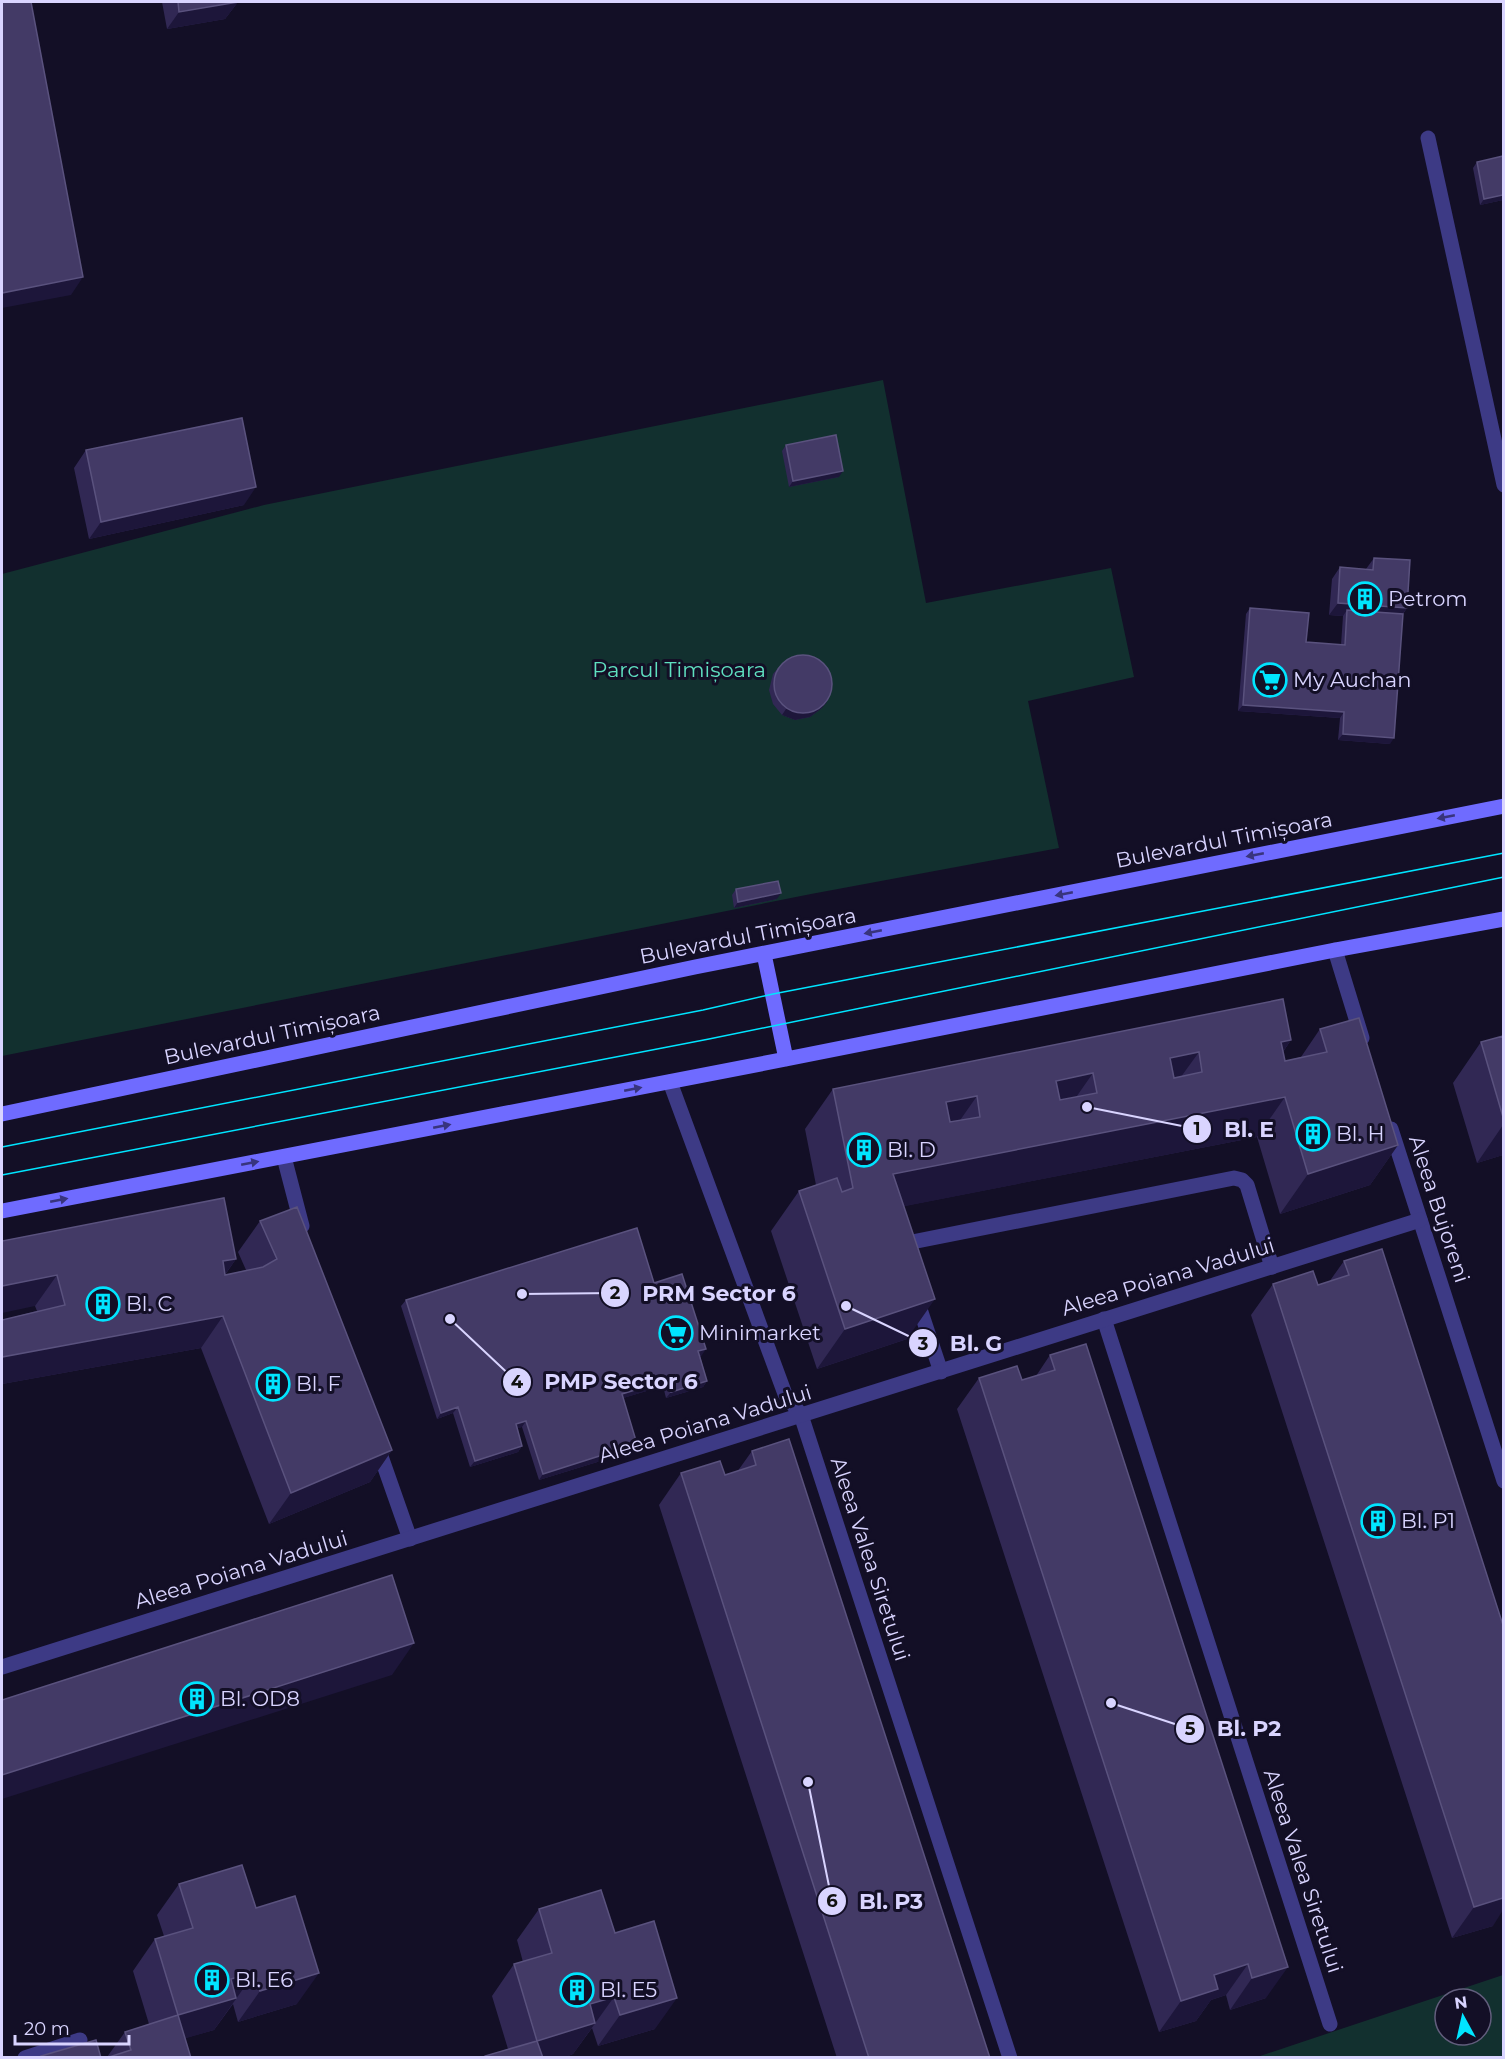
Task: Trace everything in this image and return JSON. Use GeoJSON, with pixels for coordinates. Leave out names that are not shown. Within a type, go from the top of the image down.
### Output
{"type":"FeatureCollection","features":[{"type":"Feature","properties":{"kind":"main road","name":"Bulevardul Timișoara"},"geometry":{"type":"LineString","coordinates":[[2,1114],[764,954],[1503,806]]}},
{"type":"Feature","properties":{"kind":"main road"},"geometry":{"type":"LineString","coordinates":[[2,1211],[1503,919]]}},
{"type":"Feature","properties":{"kind":"main road"},"geometry":{"type":"LineString","coordinates":[[764,954],[786,1059]]}},
{"type":"Feature","properties":{"kind":"street"},"geometry":{"type":"LineString","coordinates":[[1428,138],[1503,485]]}},
{"type":"Feature","properties":{"kind":"street"},"geometry":{"type":"LineString","coordinates":[[1335,950],[1368,1054]]}},
{"type":"Feature","properties":{"kind":"street","name":"Aleea Valea Siretului"},"geometry":{"type":"LineString","coordinates":[[670,1082],[785,1394],[801,1416],[1010,2058]]}},
{"type":"Feature","properties":{"kind":"street","name":"Aleea Bujoreni"},"geometry":{"type":"LineString","coordinates":[[1385,1110],[1503,1481]]}},
{"type":"Feature","properties":{"kind":"street"},"geometry":{"type":"LineString","coordinates":[[284,1157],[306,1239]]}},
{"type":"Feature","properties":{"kind":"street"},"geometry":{"type":"LineString","coordinates":[[941,1372],[902,1257],[903,1249],[907,1244],[1234,1178],[1242,1180],[1247,1185],[1272,1267]]}},
{"type":"Feature","properties":{"kind":"street","name":"Aleea Poiana Vadului"},"geometry":{"type":"LineString","coordinates":[[2,1667],[1420,1220]]}},
{"type":"Feature","properties":{"kind":"street","name":"Aleea Valea Siretului"},"geometry":{"type":"LineString","coordinates":[[1104,1320],[1330,2024]]}},
{"type":"Feature","properties":{"kind":"street"},"geometry":{"type":"LineString","coordinates":[[371,1428],[410,1539]]}},
{"type":"Feature","properties":{"kind":"street"},"geometry":{"type":"LineString","coordinates":[[25,2058],[80,2040]]}},
{"type":"Feature","properties":{"kind":"green space","name":"Parcul Timișoara"},"geometry":{"type":"Polygon","coordinates":[[[883,380],[926,603],[1111,568],[1134,677],[1028,701],[1059,848],[811,894],[2,1056],[2,574],[264,505],[883,380]]]}},
{"type":"Feature","properties":{"kind":"green space"},"geometry":{"type":"Polygon","coordinates":[[[1503,1975],[1503,2057],[1257,2057],[1433,1998],[1433,2047],[1493,2047],[1493,1987],[1467,1987],[1503,1975]]]}},
{"type":"Feature","properties":{"kind":"building"},"geometry":{"type":"Polygon","coordinates":[[[2,2],[31,2],[83,277],[2,293],[2,2]]]}},
{"type":"Feature","properties":{"kind":"building"},"geometry":{"type":"Polygon","coordinates":[[[178,2],[238,2],[179,12],[178,2]]]}},
{"type":"Feature","properties":{"kind":"building"},"geometry":{"type":"Polygon","coordinates":[[[1503,156],[1503,195],[1484,199],[1477,162],[1503,156]]]}},
{"type":"Feature","properties":{"kind":"building"},"geometry":{"type":"Polygon","coordinates":[[[242,418],[256,487],[101,522],[86,450],[242,418]]]}},
{"type":"Feature","properties":{"kind":"building"},"geometry":{"type":"Polygon","coordinates":[[[836,435],[843,471],[793,481],[786,445],[836,435]]]}},
{"type":"Feature","properties":{"kind":"building","name":"Petrom"},"geometry":{"type":"Polygon","coordinates":[[[1374,558],[1410,560],[1407,608],[1338,603],[1340,567],[1373,570],[1374,558]]]}},
{"type":"Feature","properties":{"kind":"building"},"geometry":{"type":"Polygon","coordinates":[[[1250,608],[1309,613],[1306,642],[1345,645],[1347,610],[1403,614],[1394,738],[1343,734],[1344,712],[1243,705],[1250,608]]]}},
{"type":"Feature","properties":{"kind":"building"},"geometry":{"type":"Polygon","coordinates":[[[803,655],[814,657],[827,668],[832,684],[830,695],[819,708],[803,713],[792,711],[779,700],[774,684],[776,673],[787,660],[803,655]]]}},
{"type":"Feature","properties":{"kind":"building"},"geometry":{"type":"Polygon","coordinates":[[[778,881],[781,893],[738,902],[736,889],[778,881]]]}},
{"type":"Feature","properties":{"kind":"building"},"geometry":{"type":"Polygon","coordinates":[[[1283,999],[1291,1040],[1281,1042],[1285,1061],[1327,1052],[1320,1029],[1359,1018],[1398,1145],[1308,1174],[1285,1097],[893,1174],[935,1299],[845,1329],[799,1191],[837,1178],[842,1192],[853,1188],[833,1089],[1283,999]],[[1199,1052],[1170,1058],[1174,1078],[1202,1072],[1199,1052]],[[1093,1073],[1056,1081],[1060,1100],[1097,1093],[1093,1073]],[[977,1096],[946,1102],[950,1122],[980,1117],[977,1096]]]}},
{"type":"Feature","properties":{"kind":"building"},"geometry":{"type":"Polygon","coordinates":[[[1503,1036],[1503,1117],[1481,1042],[1503,1036]]]}},
{"type":"Feature","properties":{"kind":"building"},"geometry":{"type":"Polygon","coordinates":[[[224,1198],[236,1259],[223,1261],[225,1275],[263,1267],[277,1259],[260,1221],[297,1207],[392,1450],[291,1493],[223,1316],[2,1357],[2,1320],[65,1305],[57,1275],[2,1286],[2,1241],[224,1198]]]}},
{"type":"Feature","properties":{"kind":"building"},"geometry":{"type":"Polygon","coordinates":[[[637,1228],[654,1283],[682,1274],[706,1349],[698,1351],[707,1381],[671,1392],[667,1380],[622,1394],[637,1444],[543,1474],[526,1421],[516,1424],[522,1446],[475,1461],[458,1407],[441,1413],[406,1300],[637,1228]]]}},
{"type":"Feature","properties":{"kind":"building","name":"Bl. P1"},"geometry":{"type":"Polygon","coordinates":[[[1382,1249],[1503,1625],[1503,1898],[1474,1907],[1273,1284],[1313,1271],[1318,1285],[1349,1275],[1344,1261],[1382,1249]]]}},
{"type":"Feature","properties":{"kind":"building"},"geometry":{"type":"Polygon","coordinates":[[[1086,1344],[1288,1967],[1252,1978],[1248,1964],[1214,1975],[1218,1989],[1181,2001],[979,1378],[1017,1366],[1022,1380],[1055,1370],[1050,1355],[1086,1344]]]}},
{"type":"Feature","properties":{"kind":"building"},"geometry":{"type":"Polygon","coordinates":[[[789,1439],[990,2058],[869,2058],[681,1473],[720,1461],[725,1475],[756,1465],[752,1451],[789,1439]]]}},
{"type":"Feature","properties":{"kind":"building","name":"Bl. OD8"},"geometry":{"type":"Polygon","coordinates":[[[392,1575],[414,1643],[2,1775],[2,1700],[392,1575]]]}},
{"type":"Feature","properties":{"kind":"building"},"geometry":{"type":"Polygon","coordinates":[[[242,1865],[256,1908],[295,1896],[319,1973],[260,1991],[255,1972],[231,1979],[236,1998],[178,2015],[155,1939],[193,1928],[179,1884],[242,1865]]]}},
{"type":"Feature","properties":{"kind":"building"},"geometry":{"type":"Polygon","coordinates":[[[601,1890],[615,1933],[654,1921],[677,1998],[620,2015],[614,1997],[590,2004],[595,2023],[537,2041],[514,1964],[552,1953],[539,1909],[601,1890]]]}},
{"type":"Feature","properties":{"kind":"building"},"geometry":{"type":"Polygon","coordinates":[[[178,2015],[191,2058],[106,2058],[131,2050],[125,2032],[178,2015]]]}},
{"type":"Feature","properties":{"kind":"building"},"geometry":{"type":"Polygon","coordinates":[[[96,2040],[101,2058],[42,2058],[41,2056],[96,2040]]]}},
{"type":"Feature","properties":{"kind":"building"},"geometry":{"type":"Polygon","coordinates":[[[537,2041],[543,2058],[485,2058],[485,2056],[537,2041]]]}},
{"type":"Feature","properties":{"kind":"tram line"},"geometry":{"type":"LineString","coordinates":[[2,1147],[703,1010],[773,994],[1504,853]]}},
{"type":"Feature","properties":{"kind":"tram line"},"geometry":{"type":"LineString","coordinates":[[2,1175],[709,1039],[1504,877]]}},
{"type":"Feature","properties":{"kind":"place","name":"Petrom"},"geometry":{"type":"Point","coordinates":[1365,599]}},
{"type":"Feature","properties":{"kind":"place","name":"My Auchan"},"geometry":{"type":"Point","coordinates":[1270,680]}},
{"type":"Feature","properties":{"kind":"place","name":"Bl. E"},"geometry":{"type":"Point","coordinates":[1087,1107]}},
{"type":"Feature","properties":{"kind":"place","name":"Bl. H"},"geometry":{"type":"Point","coordinates":[1313,1134]}},
{"type":"Feature","properties":{"kind":"place","name":"Bl. D"},"geometry":{"type":"Point","coordinates":[864,1150]}},
{"type":"Feature","properties":{"kind":"place","name":"PRM Sector 6"},"geometry":{"type":"Point","coordinates":[522,1294]}},
{"type":"Feature","properties":{"kind":"place","name":"Bl. C"},"geometry":{"type":"Point","coordinates":[103,1304]}},
{"type":"Feature","properties":{"kind":"place","name":"Bl. G"},"geometry":{"type":"Point","coordinates":[846,1306]}},
{"type":"Feature","properties":{"kind":"place","name":"PMP Sector 6"},"geometry":{"type":"Point","coordinates":[450,1319]}},
{"type":"Feature","properties":{"kind":"place","name":"Minimarket"},"geometry":{"type":"Point","coordinates":[676,1333]}},
{"type":"Feature","properties":{"kind":"place","name":"Bl. F"},"geometry":{"type":"Point","coordinates":[273,1384]}},
{"type":"Feature","properties":{"kind":"place","name":"Bl. P1"},"geometry":{"type":"Point","coordinates":[1378,1521]}},
{"type":"Feature","properties":{"kind":"place","name":"Bl. OD8"},"geometry":{"type":"Point","coordinates":[197,1699]}},
{"type":"Feature","properties":{"kind":"place","name":"Bl. P2"},"geometry":{"type":"Point","coordinates":[1111,1703]}},
{"type":"Feature","properties":{"kind":"place","name":"Bl. P3"},"geometry":{"type":"Point","coordinates":[808,1782]}},
{"type":"Feature","properties":{"kind":"place","name":"Bl. E6"},"geometry":{"type":"Point","coordinates":[212,1980]}},
{"type":"Feature","properties":{"kind":"place","name":"Bl. E5"},"geometry":{"type":"Point","coordinates":[577,1990]}}]}
